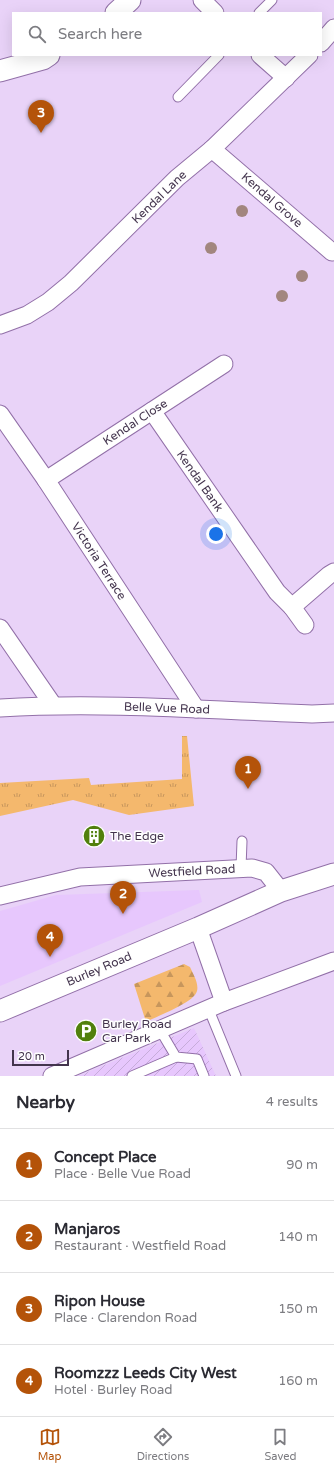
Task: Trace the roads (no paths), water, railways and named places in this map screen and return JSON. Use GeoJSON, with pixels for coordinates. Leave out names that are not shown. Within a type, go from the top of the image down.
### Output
{"type":"FeatureCollection","features":[{"type":"Feature","properties":{"kind":"street"},"geometry":{"type":"LineString","coordinates":[[117,12],[130,0]]}},
{"type":"Feature","properties":{"kind":"street"},"geometry":{"type":"LineString","coordinates":[[202,0],[214,12]]}},
{"type":"Feature","properties":{"kind":"street"},"geometry":{"type":"LineString","coordinates":[[322,42],[334,28]]}},
{"type":"Feature","properties":{"kind":"street"},"geometry":{"type":"LineString","coordinates":[[0,71],[47,56]]}},
{"type":"Feature","properties":{"kind":"street"},"geometry":{"type":"LineString","coordinates":[[261,56],[286,78]]}},
{"type":"Feature","properties":{"kind":"street","name":"Kendal Lane"},"geometry":{"type":"LineString","coordinates":[[0,325],[26,315],[48,302],[71,283],[177,178],[212,149],[308,56]]}},
{"type":"Feature","properties":{"kind":"street","name":"Kendal Grove"},"geometry":{"type":"LineString","coordinates":[[212,149],[332,252]]}},
{"type":"Feature","properties":{"kind":"street","name":"Kendal Close"},"geometry":{"type":"LineString","coordinates":[[46,480],[224,364]]}},
{"type":"Feature","properties":{"kind":"street","name":"Kendal Bank"},"geometry":{"type":"LineString","coordinates":[[152,411],[277,592],[306,625]]}},
{"type":"Feature","properties":{"kind":"street","name":"Victoria Terrace"},"geometry":{"type":"LineString","coordinates":[[0,414],[46,480],[196,709]]}},
{"type":"Feature","properties":{"kind":"street"},"geometry":{"type":"LineString","coordinates":[[292,608],[328,575],[334,572]]}},
{"type":"Feature","properties":{"kind":"street"},"geometry":{"type":"LineString","coordinates":[[0,628],[53,705]]}},
{"type":"Feature","properties":{"kind":"street","name":"Belle Vue Road"},"geometry":{"type":"LineString","coordinates":[[0,708],[53,705],[155,706],[312,714],[334,713]]}},
{"type":"Feature","properties":{"kind":"street","name":"Westfield Road"},"geometry":{"type":"LineString","coordinates":[[0,896],[80,877],[241,868],[252,868],[266,872],[281,891]]}},
{"type":"Feature","properties":{"kind":"street","name":"Burley Road"},"geometry":{"type":"LineString","coordinates":[[0,1011],[198,928],[281,891],[334,874]]}},
{"type":"Feature","properties":{"kind":"street"},"geometry":{"type":"LineString","coordinates":[[198,928],[217,1006]]}},
{"type":"Feature","properties":{"kind":"street"},"geometry":{"type":"LineString","coordinates":[[52,1076],[217,1006],[334,961]]}},
{"type":"Feature","properties":{"kind":"lane"},"geometry":{"type":"LineString","coordinates":[[261,12],[272,0]]}},
{"type":"Feature","properties":{"kind":"lane"},"geometry":{"type":"LineString","coordinates":[[178,96],[218,56]]}},
{"type":"Feature","properties":{"kind":"lane"},"geometry":{"type":"LineString","coordinates":[[241,868],[242,841]]}},
{"type":"Feature","properties":{"kind":"lane"},"geometry":{"type":"LineString","coordinates":[[217,1006],[236,1076]]}},
{"type":"Feature","properties":{"kind":"lane"},"geometry":{"type":"LineString","coordinates":[[160,1030],[176,1057]]}},
{"type":"Feature","properties":{"kind":"lane"},"geometry":{"type":"LineString","coordinates":[[132,1076],[176,1057],[197,1059],[204,1076]]}},
{"type":"Feature","properties":{"kind":"place","name":"Ripon House"},"geometry":{"type":"Point","coordinates":[41,133]}},
{"type":"Feature","properties":{"kind":"place","name":"Concept Place"},"geometry":{"type":"Point","coordinates":[248,789]}},
{"type":"Feature","properties":{"kind":"place","name":"The Edge"},"geometry":{"type":"Point","coordinates":[94,836]}},
{"type":"Feature","properties":{"kind":"place","name":"Manjaros"},"geometry":{"type":"Point","coordinates":[123,914]}},
{"type":"Feature","properties":{"kind":"place","name":"Roomzzz Leeds City West"},"geometry":{"type":"Point","coordinates":[50,957]}},
{"type":"Feature","properties":{"kind":"place","name":"Burley Road Car Park"},"geometry":{"type":"Point","coordinates":[86,1031]}}]}
